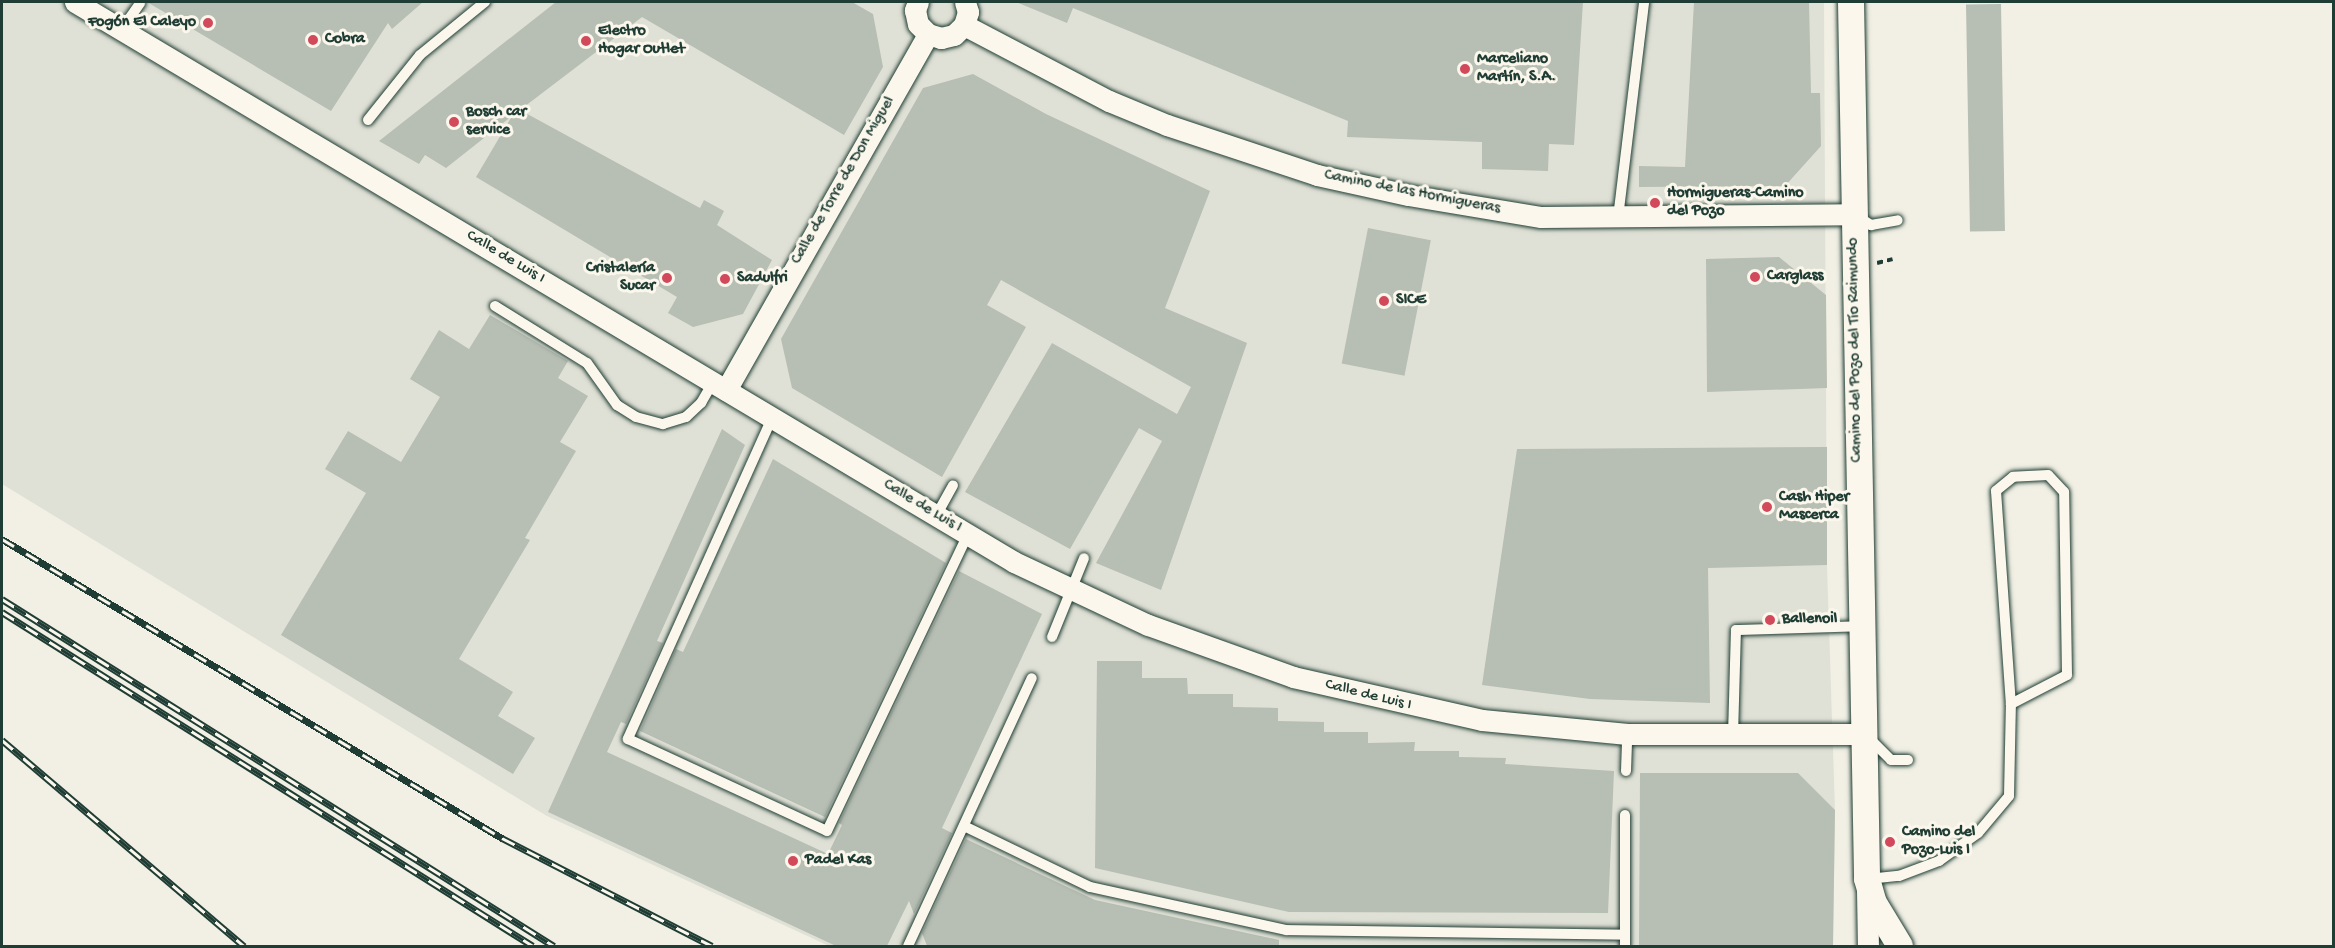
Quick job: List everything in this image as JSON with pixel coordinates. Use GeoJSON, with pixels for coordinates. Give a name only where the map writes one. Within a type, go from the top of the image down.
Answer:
{"type":"FeatureCollection","features":[{"type":"Feature","properties":{"kind":"street","name":"Calle de Luis I"},"geometry":{"type":"LineString","coordinates":[[75,2],[936,516],[1068,589],[1220,652],[1349,692],[1482,720],[1627,735],[1865,734]]}},
{"type":"Feature","properties":{"kind":"street"},"geometry":{"type":"LineString","coordinates":[[918,2],[915,10],[918,24],[928,34],[941,38],[954,35],[964,25],[968,12],[965,2]]}},
{"type":"Feature","properties":{"kind":"street","name":"Camino del Pozo del Tío Raimundo"},"geometry":{"type":"LineString","coordinates":[[1851,2],[1868,946]]}},
{"type":"Feature","properties":{"kind":"street","name":"Camino de las Hormigueras"},"geometry":{"type":"LineString","coordinates":[[964,25],[1109,100],[1225,147],[1317,175],[1408,195],[1541,217],[1618,219],[1854,214]]}},
{"type":"Feature","properties":{"kind":"street","name":"Calle de Torre de Don Miguel"},"geometry":{"type":"LineString","coordinates":[[719,386],[928,34]]}},
{"type":"Feature","properties":{"kind":"street","name":"Camino del Pozo del Tío Raimundo"},"geometry":{"type":"LineString","coordinates":[[1867,879],[1874,903],[1900,946]]}},
{"type":"Feature","properties":{"kind":"lane"},"geometry":{"type":"LineString","coordinates":[[368,120],[420,55],[485,2]]}},
{"type":"Feature","properties":{"kind":"lane"},"geometry":{"type":"LineString","coordinates":[[1618,219],[1644,2]]}},
{"type":"Feature","properties":{"kind":"lane"},"geometry":{"type":"LineString","coordinates":[[122,29],[140,3]]}},
{"type":"Feature","properties":{"kind":"lane"},"geometry":{"type":"LineString","coordinates":[[1854,214],[1871,225],[1898,220]]}},
{"type":"Feature","properties":{"kind":"lane"},"geometry":{"type":"LineString","coordinates":[[495,306],[587,363],[617,405],[636,417],[663,424],[686,417],[719,386]]}},
{"type":"Feature","properties":{"kind":"lane"},"geometry":{"type":"LineString","coordinates":[[772,418],[628,739],[827,831],[968,534]]}},
{"type":"Feature","properties":{"kind":"lane"},"geometry":{"type":"LineString","coordinates":[[1867,879],[1899,876],[1939,861],[1978,833],[2009,796],[2011,704],[1996,491],[2013,477],[2048,475],[2064,492],[2067,675],[2011,704]]}},
{"type":"Feature","properties":{"kind":"lane"},"geometry":{"type":"LineString","coordinates":[[936,516],[953,486]]}},
{"type":"Feature","properties":{"kind":"lane"},"geometry":{"type":"LineString","coordinates":[[1052,637],[1068,589],[1084,558]]}},
{"type":"Feature","properties":{"kind":"lane"},"geometry":{"type":"LineString","coordinates":[[1732,736],[1736,630],[1862,626]]}},
{"type":"Feature","properties":{"kind":"lane"},"geometry":{"type":"LineString","coordinates":[[908,946],[1032,678]]}},
{"type":"Feature","properties":{"kind":"lane"},"geometry":{"type":"LineString","coordinates":[[1865,734],[1891,760],[1908,760]]}},
{"type":"Feature","properties":{"kind":"lane"},"geometry":{"type":"LineString","coordinates":[[1626,771],[1627,735]]}},
{"type":"Feature","properties":{"kind":"lane"},"geometry":{"type":"LineString","coordinates":[[964,826],[1090,886],[1286,930],[1625,941],[1625,815]]}},
{"type":"Feature","properties":{"kind":"path"},"geometry":{"type":"LineString","coordinates":[[1870,265],[1893,259]]}},
{"type":"Feature","properties":{"kind":"shaded area"},"geometry":{"type":"Polygon","coordinates":[[[2,2],[1824,2],[1827,565],[1835,810],[1833,946],[829,946],[547,816],[2,484],[2,2]]]}},
{"type":"Feature","properties":{"kind":"building","name":"Cobra"},"geometry":{"type":"Polygon","coordinates":[[[147,2],[423,2],[392,29],[388,23],[331,111],[147,2]]]}},
{"type":"Feature","properties":{"kind":"building"},"geometry":{"type":"Polygon","coordinates":[[[556,2],[852,2],[873,14],[883,67],[844,135],[642,17],[520,110],[700,208],[704,200],[724,211],[717,225],[772,260],[743,314],[693,327],[668,313],[677,297],[476,177],[512,116],[446,168],[425,155],[419,164],[379,141],[556,2]]]}},
{"type":"Feature","properties":{"kind":"building","name":"Marceliano Martín, S.A."},"geometry":{"type":"Polygon","coordinates":[[[1016,2],[1583,2],[1574,145],[1549,144],[1548,171],[1482,169],[1482,142],[1347,137],[1348,121],[1073,8],[1067,23],[1016,2]]]}},
{"type":"Feature","properties":{"kind":"building"},"geometry":{"type":"Polygon","coordinates":[[[1694,2],[1809,2],[1811,93],[1820,93],[1821,146],[1785,186],[1639,187],[1639,166],[1685,167],[1694,2]]]}},
{"type":"Feature","properties":{"kind":"building"},"geometry":{"type":"Polygon","coordinates":[[[2001,4],[2005,231],[1970,232],[1966,5],[2001,4]]]}},
{"type":"Feature","properties":{"kind":"building"},"geometry":{"type":"Polygon","coordinates":[[[973,74],[1046,114],[1210,191],[1165,308],[1247,343],[1161,590],[1096,563],[1162,441],[1139,428],[1070,549],[965,492],[1052,343],[1177,414],[1191,387],[1001,280],[987,305],[1026,327],[942,477],[792,388],[781,339],[923,88],[973,74]]]}},
{"type":"Feature","properties":{"kind":"building","name":"SICE"},"geometry":{"type":"Polygon","coordinates":[[[1368,228],[1431,240],[1404,376],[1342,363],[1368,228]]]}},
{"type":"Feature","properties":{"kind":"building"},"geometry":{"type":"Polygon","coordinates":[[[1779,257],[1826,295],[1827,388],[1707,392],[1706,259],[1779,257]]]}},
{"type":"Feature","properties":{"kind":"building"},"geometry":{"type":"Polygon","coordinates":[[[490,315],[568,361],[558,378],[588,396],[560,442],[576,451],[525,538],[530,540],[459,659],[513,692],[498,716],[535,738],[513,774],[281,635],[366,493],[325,469],[348,431],[401,462],[440,397],[410,379],[439,330],[469,349],[490,315]]]}},
{"type":"Feature","properties":{"kind":"building"},"geometry":{"type":"Polygon","coordinates":[[[722,429],[745,445],[657,641],[663,643],[626,724],[621,722],[607,752],[828,854],[842,825],[839,823],[959,571],[1042,614],[942,828],[952,833],[914,914],[909,901],[887,946],[836,946],[548,812],[722,429]]]}},
{"type":"Feature","properties":{"kind":"building"},"geometry":{"type":"Polygon","coordinates":[[[1827,447],[1827,565],[1708,568],[1710,703],[1590,699],[1482,685],[1517,449],[1827,447]]]}},
{"type":"Feature","properties":{"kind":"building"},"geometry":{"type":"Polygon","coordinates":[[[773,459],[946,563],[825,817],[640,731],[676,649],[683,652],[773,459]]]}},
{"type":"Feature","properties":{"kind":"building"},"geometry":{"type":"Polygon","coordinates":[[[1097,661],[1142,661],[1142,678],[1187,678],[1188,694],[1233,694],[1233,707],[1278,708],[1278,721],[1324,722],[1324,732],[1368,732],[1368,743],[1415,742],[1414,751],[1459,751],[1459,757],[1506,758],[1505,764],[1614,771],[1608,913],[1289,912],[1095,868],[1097,661]]]}},
{"type":"Feature","properties":{"kind":"building"},"geometry":{"type":"Polygon","coordinates":[[[1640,773],[1798,773],[1835,810],[1833,946],[1639,946],[1640,773]]]}},
{"type":"Feature","properties":{"kind":"building"},"geometry":{"type":"Polygon","coordinates":[[[966,839],[1095,900],[1279,940],[1279,946],[927,946],[922,933],[966,839]]]}},
{"type":"Feature","properties":{"kind":"railway"},"geometry":{"type":"LineString","coordinates":[[2,539],[502,838],[712,946]]}},
{"type":"Feature","properties":{"kind":"railway"},"geometry":{"type":"LineString","coordinates":[[2,599],[554,946]]}},
{"type":"Feature","properties":{"kind":"railway"},"geometry":{"type":"LineString","coordinates":[[2,612],[533,946]]}},
{"type":"Feature","properties":{"kind":"railway"},"geometry":{"type":"LineString","coordinates":[[2,740],[244,946]]}},
{"type":"Feature","properties":{"kind":"place","name":"Fogón El Caleyo"},"geometry":{"type":"Point","coordinates":[208,23]}},
{"type":"Feature","properties":{"kind":"place","name":"Cobra"},"geometry":{"type":"Point","coordinates":[313,40]}},
{"type":"Feature","properties":{"kind":"place","name":"Electro Hogar Outlet"},"geometry":{"type":"Point","coordinates":[586,41]}},
{"type":"Feature","properties":{"kind":"place","name":"Marceliano Martín, S.A."},"geometry":{"type":"Point","coordinates":[1465,69]}},
{"type":"Feature","properties":{"kind":"place","name":"Bosch car service"},"geometry":{"type":"Point","coordinates":[454,122]}},
{"type":"Feature","properties":{"kind":"place","name":"Hormigueras-Camino del Pozo"},"geometry":{"type":"Point","coordinates":[1655,203]}},
{"type":"Feature","properties":{"kind":"place","name":"Carglass"},"geometry":{"type":"Point","coordinates":[1755,277]}},
{"type":"Feature","properties":{"kind":"place","name":"Cristalería Sucar"},"geometry":{"type":"Point","coordinates":[667,278]}},
{"type":"Feature","properties":{"kind":"place","name":"Sadulfri"},"geometry":{"type":"Point","coordinates":[725,279]}},
{"type":"Feature","properties":{"kind":"place","name":"SICE"},"geometry":{"type":"Point","coordinates":[1384,301]}},
{"type":"Feature","properties":{"kind":"place","name":"Cash Hiper Mascerca"},"geometry":{"type":"Point","coordinates":[1767,507]}},
{"type":"Feature","properties":{"kind":"place","name":"Ballenoil"},"geometry":{"type":"Point","coordinates":[1770,620]}},
{"type":"Feature","properties":{"kind":"place","name":"Camino del Pozo-Luis I"},"geometry":{"type":"Point","coordinates":[1890,842]}},
{"type":"Feature","properties":{"kind":"place","name":"Padel Kas"},"geometry":{"type":"Point","coordinates":[793,861]}}]}
